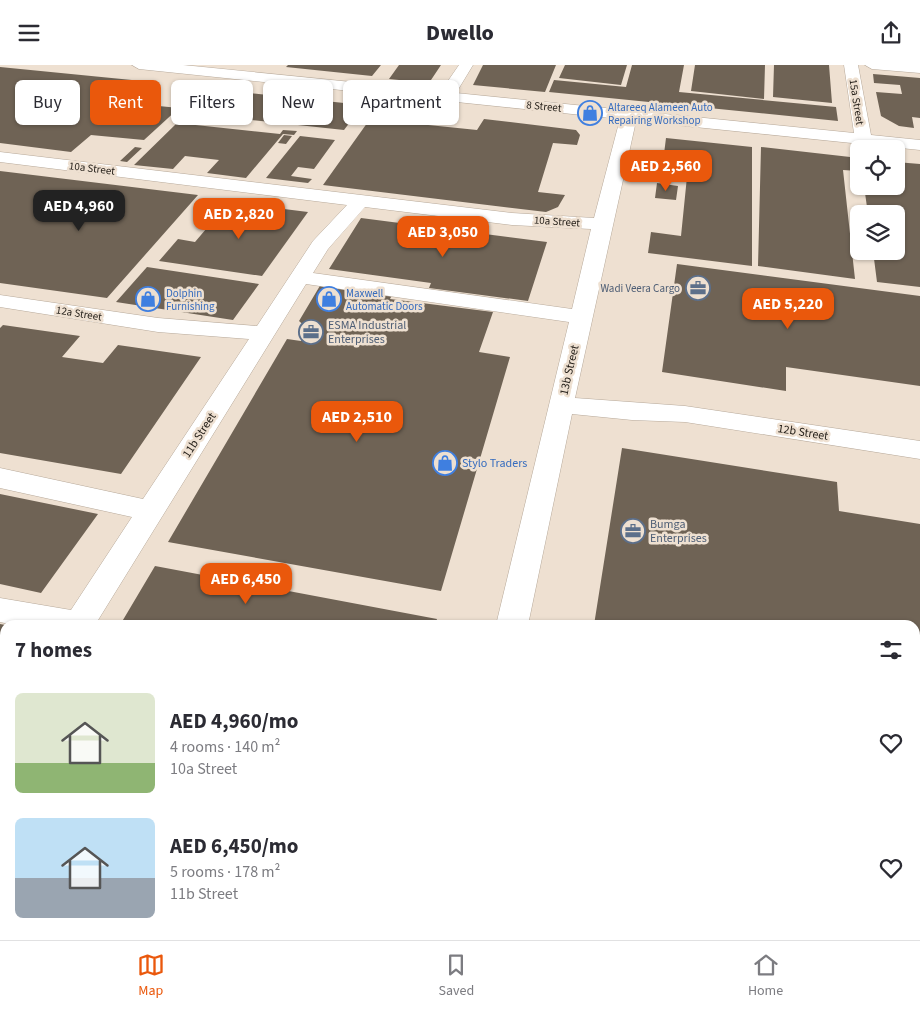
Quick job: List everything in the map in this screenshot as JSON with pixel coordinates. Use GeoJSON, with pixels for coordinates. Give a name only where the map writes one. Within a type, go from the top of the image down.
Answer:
{"type":"FeatureCollection","features":[{"type":"Feature","properties":{"kind":"street","name":"8 Street"},"geometry":{"type":"LineString","coordinates":[[139,65],[343,86]]}},
{"type":"Feature","properties":{"kind":"street"},"geometry":{"type":"LineString","coordinates":[[259,77],[272,65]]}},
{"type":"Feature","properties":{"kind":"street"},"geometry":{"type":"LineString","coordinates":[[456,80],[466,65]]}},
{"type":"Feature","properties":{"kind":"street","name":"15a Street"},"geometry":{"type":"LineString","coordinates":[[852,65],[863,139]]}},
{"type":"Feature","properties":{"kind":"street"},"geometry":{"type":"LineString","coordinates":[[872,65],[920,69]]}},
{"type":"Feature","properties":{"kind":"street","name":"8 Street"},"geometry":{"type":"LineString","coordinates":[[459,97],[920,145]]}},
{"type":"Feature","properties":{"kind":"street","name":"13b Street"},"geometry":{"type":"LineString","coordinates":[[513,620],[601,230],[630,115]]}},
{"type":"Feature","properties":{"kind":"street","name":"10a Street"},"geometry":{"type":"LineString","coordinates":[[0,157],[601,230]]}},
{"type":"Feature","properties":{"kind":"street","name":"11b Street"},"geometry":{"type":"LineString","coordinates":[[81,620],[320,245],[339,198]]}},
{"type":"Feature","properties":{"kind":"street","name":"11b Street"},"geometry":{"type":"LineString","coordinates":[[320,245],[337,229],[360,201]]}},
{"type":"Feature","properties":{"kind":"street"},"geometry":{"type":"LineString","coordinates":[[299,277],[581,317]]}},
{"type":"Feature","properties":{"kind":"street","name":"12a Street"},"geometry":{"type":"LineString","coordinates":[[4,306],[158,325],[190,335],[259,341]]}},
{"type":"Feature","properties":{"kind":"street","name":"12b Street"},"geometry":{"type":"LineString","coordinates":[[564,396],[640,413],[685,414],[920,450]]}},
{"type":"Feature","properties":{"kind":"street"},"geometry":{"type":"LineString","coordinates":[[0,478],[150,511]]}},
{"type":"Feature","properties":{"kind":"street"},"geometry":{"type":"LineString","coordinates":[[0,610],[52,620]]}},
{"type":"Feature","properties":{"kind":"building"},"geometry":{"type":"Polygon","coordinates":[[[288,65],[381,65],[372,76],[286,67],[288,65]]]}},
{"type":"Feature","properties":{"kind":"building"},"geometry":{"type":"Polygon","coordinates":[[[399,65],[441,65],[431,80],[389,79],[399,65]]]}},
{"type":"Feature","properties":{"kind":"building"},"geometry":{"type":"Polygon","coordinates":[[[483,65],[556,65],[545,92],[473,85],[483,65]]]}},
{"type":"Feature","properties":{"kind":"building"},"geometry":{"type":"Polygon","coordinates":[[[565,65],[627,65],[621,85],[559,78],[565,65]]]}},
{"type":"Feature","properties":{"kind":"building"},"geometry":{"type":"Polygon","coordinates":[[[632,65],[684,65],[679,92],[836,107],[838,121],[549,92],[554,80],[626,87],[632,65]]]}},
{"type":"Feature","properties":{"kind":"building"},"geometry":{"type":"Polygon","coordinates":[[[695,65],[765,65],[764,99],[691,91],[695,65]]]}},
{"type":"Feature","properties":{"kind":"building"},"geometry":{"type":"Polygon","coordinates":[[[774,65],[829,65],[832,103],[773,97],[774,65]]]}},
{"type":"Feature","properties":{"kind":"building"},"geometry":{"type":"Polygon","coordinates":[[[0,67],[132,80],[90,80],[90,125],[160,125],[144,140],[91,135],[71,152],[0,143],[0,67]]]}},
{"type":"Feature","properties":{"kind":"building"},"geometry":{"type":"Polygon","coordinates":[[[873,74],[920,78],[920,118],[912,117],[914,128],[899,126],[881,116],[876,92],[902,94],[900,85],[874,83],[873,74]]]}},
{"type":"Feature","properties":{"kind":"building"},"geometry":{"type":"Polygon","coordinates":[[[253,93],[263,94],[263,121],[253,120],[253,93]]]}},
{"type":"Feature","properties":{"kind":"building"},"geometry":{"type":"Polygon","coordinates":[[[333,102],[343,103],[343,125],[348,125],[344,130],[298,125],[333,125],[333,102]]]}},
{"type":"Feature","properties":{"kind":"building"},"geometry":{"type":"Polygon","coordinates":[[[161,106],[171,107],[171,115],[161,124],[161,106]]]}},
{"type":"Feature","properties":{"kind":"building"},"geometry":{"type":"Polygon","coordinates":[[[484,119],[576,130],[580,135],[577,145],[553,143],[538,192],[565,195],[558,207],[546,212],[323,185],[366,125],[428,125],[477,130],[484,119]]]}},
{"type":"Feature","properties":{"kind":"building"},"geometry":{"type":"Polygon","coordinates":[[[175,125],[196,125],[280,134],[283,130],[297,131],[294,135],[283,134],[246,178],[207,173],[219,160],[185,156],[173,169],[134,165],[175,125]]]}},
{"type":"Feature","properties":{"kind":"building"},"geometry":{"type":"Polygon","coordinates":[[[284,135],[292,136],[286,144],[278,143],[284,135]]]}},
{"type":"Feature","properties":{"kind":"building"},"geometry":{"type":"Polygon","coordinates":[[[300,136],[335,140],[314,169],[298,167],[291,176],[312,179],[308,183],[266,178],[300,136]]]}},
{"type":"Feature","properties":{"kind":"building"},"geometry":{"type":"Polygon","coordinates":[[[666,138],[752,147],[752,266],[648,253],[651,232],[681,236],[689,157],[664,154],[666,138]]]}},
{"type":"Feature","properties":{"kind":"building"},"geometry":{"type":"Polygon","coordinates":[[[135,147],[142,148],[127,162],[120,161],[135,147]]]}},
{"type":"Feature","properties":{"kind":"building"},"geometry":{"type":"Polygon","coordinates":[[[761,147],[850,157],[850,170],[843,170],[850,234],[850,260],[853,260],[855,279],[758,266],[761,147]]]}},
{"type":"Feature","properties":{"kind":"building"},"geometry":{"type":"Polygon","coordinates":[[[905,163],[920,164],[920,287],[877,282],[874,260],[905,260],[905,205],[867,205],[865,195],[905,195],[905,163]]]}},
{"type":"Feature","properties":{"kind":"building"},"geometry":{"type":"Polygon","coordinates":[[[0,171],[198,195],[107,298],[0,283],[0,171]]]}},
{"type":"Feature","properties":{"kind":"building"},"geometry":{"type":"Polygon","coordinates":[[[657,183],[678,186],[676,200],[655,198],[657,183]]]}},
{"type":"Feature","properties":{"kind":"building"},"geometry":{"type":"Polygon","coordinates":[[[229,202],[308,212],[262,276],[159,261],[178,239],[195,242],[229,202]]]}},
{"type":"Feature","properties":{"kind":"building"},"geometry":{"type":"Polygon","coordinates":[[[361,218],[547,242],[528,301],[429,288],[431,283],[329,269],[361,218]]]}},
{"type":"Feature","properties":{"kind":"building"},"geometry":{"type":"Polygon","coordinates":[[[677,264],[920,296],[920,386],[786,367],[786,391],[662,372],[677,264]]]}},
{"type":"Feature","properties":{"kind":"building"},"geometry":{"type":"Polygon","coordinates":[[[147,267],[259,284],[233,320],[116,302],[147,267]]]}},
{"type":"Feature","properties":{"kind":"building"},"geometry":{"type":"Polygon","coordinates":[[[321,284],[393,293],[390,299],[493,312],[479,352],[510,357],[441,591],[168,542],[287,339],[301,341],[308,329],[299,321],[321,284]]]}},
{"type":"Feature","properties":{"kind":"building"},"geometry":{"type":"Polygon","coordinates":[[[3,325],[80,336],[62,357],[103,363],[118,345],[201,357],[121,474],[0,453],[0,328],[3,325]]]}},
{"type":"Feature","properties":{"kind":"building"},"geometry":{"type":"Polygon","coordinates":[[[622,448],[837,482],[839,511],[920,524],[920,620],[595,620],[622,448]]]}},
{"type":"Feature","properties":{"kind":"building"},"geometry":{"type":"Polygon","coordinates":[[[0,494],[98,514],[41,593],[0,584],[0,494]]]}},
{"type":"Feature","properties":{"kind":"building"},"geometry":{"type":"Polygon","coordinates":[[[155,566],[437,619],[437,620],[123,620],[155,566]]]}},
{"type":"Feature","properties":{"kind":"place","name":"Altareeq Alameen Auto Repairing Workshop"},"geometry":{"type":"Point","coordinates":[590,113]}},
{"type":"Feature","properties":{"kind":"place","name":"Wadi Veera Cargo"},"geometry":{"type":"Point","coordinates":[698,288]}},
{"type":"Feature","properties":{"kind":"place","name":"Dolphin Furnishing"},"geometry":{"type":"Point","coordinates":[148,299]}},
{"type":"Feature","properties":{"kind":"place","name":"Maxwell Automatic Doors"},"geometry":{"type":"Point","coordinates":[329,299]}},
{"type":"Feature","properties":{"kind":"place","name":"ESMA Industrial Enterprises"},"geometry":{"type":"Point","coordinates":[311,332]}},
{"type":"Feature","properties":{"kind":"place","name":"Stylo Traders"},"geometry":{"type":"Point","coordinates":[445,463]}},
{"type":"Feature","properties":{"kind":"place","name":"Bumga Enterprises"},"geometry":{"type":"Point","coordinates":[633,531]}}]}
